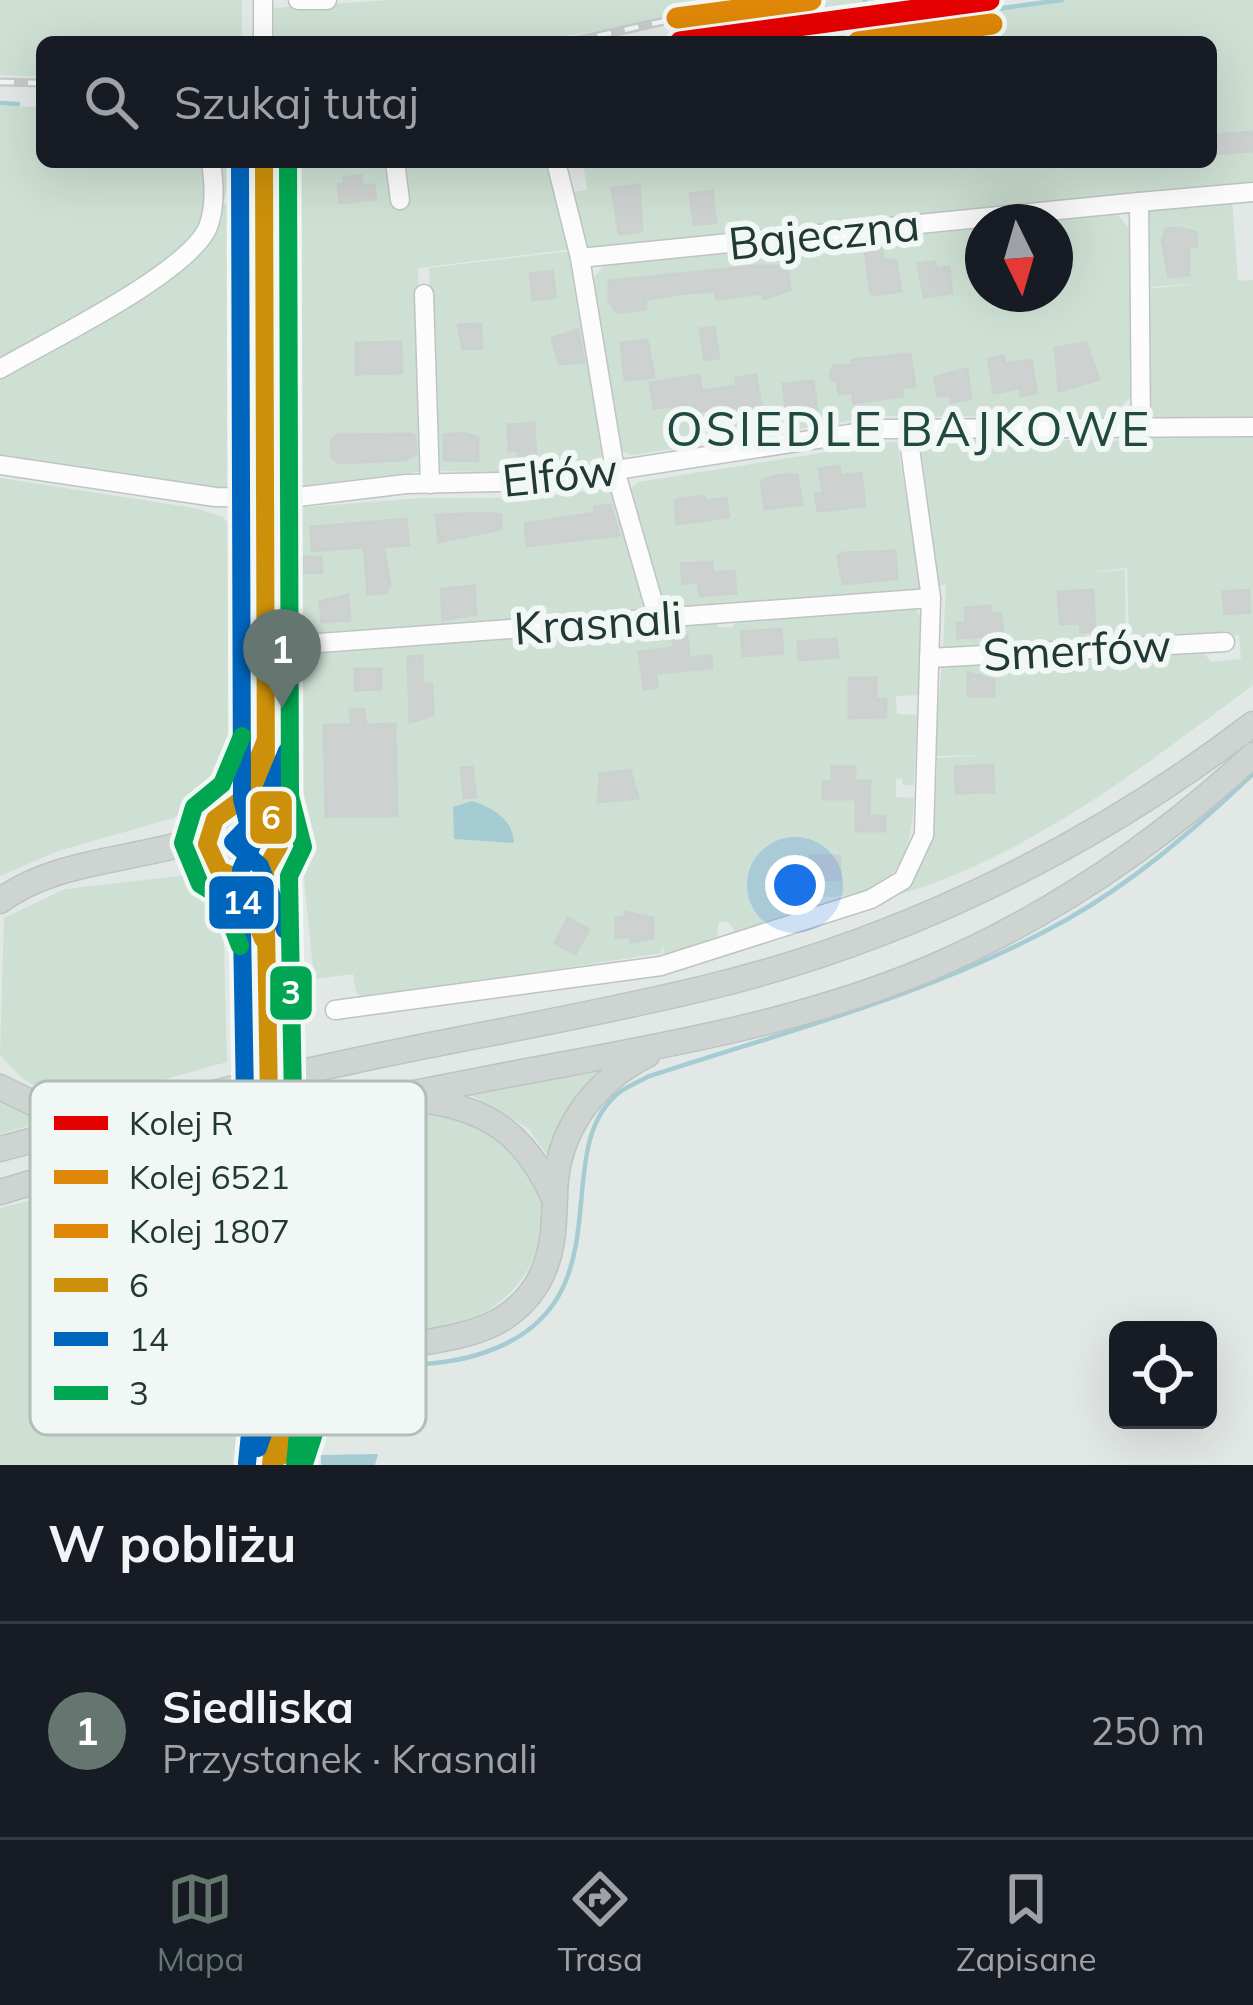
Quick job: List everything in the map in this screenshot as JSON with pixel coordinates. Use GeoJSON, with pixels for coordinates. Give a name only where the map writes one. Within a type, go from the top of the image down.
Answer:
{"type":"FeatureCollection","features":[{"type":"Feature","properties":{"kind":"main road"},"geometry":{"type":"LineString","coordinates":[[269,1081],[718,985],[823,954],[1009,876],[1168,783],[1253,724]]}},
{"type":"Feature","properties":{"kind":"main road"},"geometry":{"type":"LineString","coordinates":[[426,1092],[683,1042],[820,1007],[927,969],[1011,929],[1127,860],[1253,755]]}},
{"type":"Feature","properties":{"kind":"main road"},"geometry":{"type":"LineString","coordinates":[[209,849],[215,819],[235,808],[266,815],[279,846],[266,870],[270,1081]]}},
{"type":"Feature","properties":{"kind":"main road"},"geometry":{"type":"LineString","coordinates":[[0,901],[20,886],[60,872],[209,849]]}},
{"type":"Feature","properties":{"kind":"main road"},"geometry":{"type":"LineString","coordinates":[[209,849],[240,879],[268,953]]}},
{"type":"Feature","properties":{"kind":"main road"},"geometry":{"type":"LineString","coordinates":[[240,879],[266,870]]}},
{"type":"Feature","properties":{"kind":"main road"},"geometry":{"type":"LineString","coordinates":[[427,1344],[485,1329],[530,1294],[551,1251],[554,1199],[568,1133],[589,1097],[624,1066],[683,1042]]}},
{"type":"Feature","properties":{"kind":"main road"},"geometry":{"type":"LineString","coordinates":[[0,1088],[30,1102]]}},
{"type":"Feature","properties":{"kind":"main road"},"geometry":{"type":"LineString","coordinates":[[426,1101],[469,1108],[493,1119],[529,1150],[554,1199]]}},
{"type":"Feature","properties":{"kind":"main road"},"geometry":{"type":"LineString","coordinates":[[0,1149],[30,1141]]}},
{"type":"Feature","properties":{"kind":"main road"},"geometry":{"type":"LineString","coordinates":[[0,1192],[30,1184]]}},
{"type":"Feature","properties":{"kind":"main road"},"geometry":{"type":"LineString","coordinates":[[275,1465],[285,1435]]}},
{"type":"Feature","properties":{"kind":"street"},"geometry":{"type":"LineString","coordinates":[[263,0],[263,36]]}},
{"type":"Feature","properties":{"kind":"street"},"geometry":{"type":"LineString","coordinates":[[298,0],[327,0]]}},
{"type":"Feature","properties":{"kind":"street"},"geometry":{"type":"LineString","coordinates":[[0,369],[168,270],[195,248],[212,210],[211,168]]}},
{"type":"Feature","properties":{"kind":"street"},"geometry":{"type":"LineString","coordinates":[[396,168],[400,200]]}},
{"type":"Feature","properties":{"kind":"street"},"geometry":{"type":"LineString","coordinates":[[558,168],[580,258],[615,470],[658,619]]}},
{"type":"Feature","properties":{"kind":"street"},"geometry":{"type":"LineString","coordinates":[[264,171],[266,815]]}},
{"type":"Feature","properties":{"kind":"street","name":"Bajeczna"},"geometry":{"type":"LineString","coordinates":[[580,258],[1253,192]]}},
{"type":"Feature","properties":{"kind":"street"},"geometry":{"type":"LineString","coordinates":[[1139,202],[1141,429]]}},
{"type":"Feature","properties":{"kind":"street"},"geometry":{"type":"LineString","coordinates":[[424,294],[430,484]]}},
{"type":"Feature","properties":{"kind":"street","name":"Elfów"},"geometry":{"type":"LineString","coordinates":[[0,465],[214,497],[265,498],[430,484],[544,481],[907,427],[1253,427]]}},
{"type":"Feature","properties":{"kind":"street","name":"Smerfów"},"geometry":{"type":"LineString","coordinates":[[335,1010],[661,966],[871,899],[903,880],[924,835],[931,598],[907,427]]}},
{"type":"Feature","properties":{"kind":"street","name":"Krasnali"},"geometry":{"type":"LineString","coordinates":[[265,647],[931,598]]}},
{"type":"Feature","properties":{"kind":"street","name":"Smerfów"},"geometry":{"type":"LineString","coordinates":[[929,658],[1225,642]]}},
{"type":"Feature","properties":{"kind":"street"},"geometry":{"type":"LineString","coordinates":[[235,808],[254,775],[266,736]]}},
{"type":"Feature","properties":{"kind":"green space"},"geometry":{"type":"Polygon","coordinates":[[[0,0],[242,0],[242,36],[36,36],[36,77],[0,75],[0,0]]]}},
{"type":"Feature","properties":{"kind":"green space"},"geometry":{"type":"Polygon","coordinates":[[[388,0],[740,0],[644,24],[567,36],[274,36],[274,8],[388,0]]]}},
{"type":"Feature","properties":{"kind":"green space"},"geometry":{"type":"Polygon","coordinates":[[[781,0],[938,0],[671,36],[667,36],[781,0]]]}},
{"type":"Feature","properties":{"kind":"green space"},"geometry":{"type":"Polygon","coordinates":[[[1044,0],[1253,0],[1253,185],[1049,204],[965,204],[965,212],[587,247],[573,192],[587,190],[584,168],[1217,168],[1217,36],[779,36],[1044,0]]]}},
{"type":"Feature","properties":{"kind":"green space"},"geometry":{"type":"Polygon","coordinates":[[[0,106],[36,107],[36,168],[242,168],[242,181],[227,189],[223,203],[243,205],[244,220],[246,465],[233,489],[0,458],[0,106]]]}},
{"type":"Feature","properties":{"kind":"green space"},"geometry":{"type":"Polygon","coordinates":[[[274,168],[552,168],[572,249],[418,268],[424,471],[284,488],[276,481],[274,206],[300,207],[293,187],[274,182],[274,168]]]}},
{"type":"Feature","properties":{"kind":"green space"},"geometry":{"type":"Polygon","coordinates":[[[1232,200],[1238,281],[1253,280],[1253,422],[1152,422],[1146,409],[1147,289],[1206,283],[1149,287],[1147,212],[1153,207],[1232,200]]]}},
{"type":"Feature","properties":{"kind":"green space"},"geometry":{"type":"Polygon","coordinates":[[[1116,213],[1131,230],[1131,397],[1110,417],[881,416],[632,455],[621,451],[594,278],[605,263],[965,229],[965,312],[1073,312],[1073,218],[1116,213]]]}},
{"type":"Feature","properties":{"kind":"green space"},"geometry":{"type":"Polygon","coordinates":[[[570,251],[604,454],[592,462],[550,470],[437,471],[429,268],[570,251]]]}},
{"type":"Feature","properties":{"kind":"green space"},"geometry":{"type":"Polygon","coordinates":[[[1253,431],[1253,685],[1084,806],[995,857],[898,895],[927,849],[935,813],[937,758],[989,755],[934,756],[942,664],[1202,652],[1212,662],[1241,659],[1239,635],[1129,640],[1127,568],[1084,573],[1125,570],[1126,641],[943,651],[946,585],[939,585],[921,451],[933,438],[1136,441],[1138,436],[1253,431]]]}},
{"type":"Feature","properties":{"kind":"green space"},"geometry":{"type":"Polygon","coordinates":[[[897,441],[921,589],[662,610],[628,491],[638,482],[897,441]]]}},
{"type":"Feature","properties":{"kind":"green space"},"geometry":{"type":"Polygon","coordinates":[[[0,478],[195,508],[222,517],[237,532],[241,723],[235,758],[211,793],[177,817],[58,851],[0,876],[0,478]]]}},
{"type":"Feature","properties":{"kind":"green space"},"geometry":{"type":"Polygon","coordinates":[[[599,489],[615,493],[648,611],[289,641],[289,513],[294,508],[422,498],[532,498],[599,489]]]}},
{"type":"Feature","properties":{"kind":"green space"},"geometry":{"type":"Polygon","coordinates":[[[913,605],[921,617],[918,695],[896,696],[897,714],[917,715],[914,785],[902,785],[902,778],[896,779],[896,797],[914,798],[911,830],[904,855],[879,885],[840,896],[786,897],[785,915],[736,932],[728,922],[719,922],[716,940],[664,954],[663,943],[662,953],[364,999],[356,992],[353,974],[314,979],[291,746],[290,650],[297,649],[298,656],[711,620],[719,627],[732,627],[741,616],[913,605]]]}},
{"type":"Feature","properties":{"kind":"green space"},"geometry":{"type":"Polygon","coordinates":[[[243,819],[261,826],[268,844],[261,862],[243,869],[225,862],[218,844],[225,826],[243,819]]]}},
{"type":"Feature","properties":{"kind":"green space"},"geometry":{"type":"Polygon","coordinates":[[[189,875],[223,910],[227,1062],[158,1081],[30,1082],[0,1055],[4,918],[65,889],[189,875]]]}},
{"type":"Feature","properties":{"kind":"green space"},"geometry":{"type":"Polygon","coordinates":[[[603,1070],[578,1098],[550,1159],[528,1128],[469,1094],[603,1070]]]}},
{"type":"Feature","properties":{"kind":"green space"},"geometry":{"type":"Polygon","coordinates":[[[0,1097],[30,1111],[30,1126],[0,1134],[0,1097]]]}},
{"type":"Feature","properties":{"kind":"green space"},"geometry":{"type":"Polygon","coordinates":[[[426,1114],[473,1121],[513,1148],[534,1176],[542,1207],[541,1238],[529,1268],[507,1295],[478,1316],[426,1333],[426,1114]]]}},
{"type":"Feature","properties":{"kind":"green space"},"geometry":{"type":"Polygon","coordinates":[[[30,1201],[30,1435],[236,1435],[235,1465],[0,1465],[0,1208],[30,1201]]]}},
{"type":"Feature","properties":{"kind":"water"},"geometry":{"type":"Polygon","coordinates":[[[472,801],[500,816],[510,827],[514,843],[454,839],[453,807],[472,801]]]}},
{"type":"Feature","properties":{"kind":"water"},"geometry":{"type":"Polygon","coordinates":[[[378,1454],[375,1465],[321,1465],[321,1455],[378,1454]]]}},
{"type":"Feature","properties":{"kind":"building"},"geometry":{"type":"Polygon","coordinates":[[[1253,132],[1253,151],[1217,154],[1217,135],[1253,132]]]}},
{"type":"Feature","properties":{"kind":"building"},"geometry":{"type":"Polygon","coordinates":[[[361,176],[362,186],[374,185],[376,199],[340,203],[338,185],[345,184],[344,178],[361,176]]]}},
{"type":"Feature","properties":{"kind":"building"},"geometry":{"type":"Polygon","coordinates":[[[639,185],[642,231],[619,234],[612,188],[639,185]]]}},
{"type":"Feature","properties":{"kind":"building"},"geometry":{"type":"Polygon","coordinates":[[[712,191],[716,223],[694,225],[690,194],[712,191]]]}},
{"type":"Feature","properties":{"kind":"building"},"geometry":{"type":"Polygon","coordinates":[[[1166,229],[1196,232],[1197,246],[1189,246],[1189,275],[1169,277],[1162,240],[1166,229]]]}},
{"type":"Feature","properties":{"kind":"building"},"geometry":{"type":"Polygon","coordinates":[[[882,249],[883,259],[896,261],[901,291],[876,295],[871,293],[865,252],[882,249]]]}},
{"type":"Feature","properties":{"kind":"building"},"geometry":{"type":"Polygon","coordinates":[[[935,262],[936,269],[949,267],[952,293],[924,297],[918,264],[935,262]]]}},
{"type":"Feature","properties":{"kind":"building"},"geometry":{"type":"Polygon","coordinates":[[[787,266],[790,290],[763,299],[763,293],[716,299],[715,291],[677,294],[645,300],[646,309],[617,313],[609,301],[609,281],[787,266]]]}},
{"type":"Feature","properties":{"kind":"building"},"geometry":{"type":"Polygon","coordinates":[[[552,271],[556,297],[533,300],[530,274],[552,271]]]}},
{"type":"Feature","properties":{"kind":"building"},"geometry":{"type":"Polygon","coordinates":[[[481,324],[482,348],[463,349],[458,325],[481,324]]]}},
{"type":"Feature","properties":{"kind":"building"},"geometry":{"type":"Polygon","coordinates":[[[714,327],[719,358],[705,360],[700,329],[714,327]]]}},
{"type":"Feature","properties":{"kind":"building"},"geometry":{"type":"Polygon","coordinates":[[[578,330],[584,362],[559,364],[552,338],[578,330]]]}},
{"type":"Feature","properties":{"kind":"building"},"geometry":{"type":"Polygon","coordinates":[[[647,340],[654,377],[625,380],[621,343],[647,340]]]}},
{"type":"Feature","properties":{"kind":"building"},"geometry":{"type":"Polygon","coordinates":[[[401,342],[402,373],[356,374],[356,343],[401,342]]]}},
{"type":"Feature","properties":{"kind":"building"},"geometry":{"type":"Polygon","coordinates":[[[1086,343],[1099,379],[1059,391],[1055,348],[1086,343]]]}},
{"type":"Feature","properties":{"kind":"building"},"geometry":{"type":"Polygon","coordinates":[[[910,354],[915,386],[902,388],[903,396],[854,403],[852,392],[839,394],[837,382],[830,378],[833,366],[853,365],[852,360],[910,354]]]}},
{"type":"Feature","properties":{"kind":"building"},"geometry":{"type":"Polygon","coordinates":[[[1004,356],[1005,364],[1031,360],[1037,393],[1021,396],[1020,388],[994,393],[988,359],[1004,356]]]}},
{"type":"Feature","properties":{"kind":"building"},"geometry":{"type":"Polygon","coordinates":[[[967,369],[971,399],[951,402],[950,395],[938,396],[935,377],[967,369]]]}},
{"type":"Feature","properties":{"kind":"building"},"geometry":{"type":"Polygon","coordinates":[[[699,375],[702,391],[737,386],[736,378],[756,375],[762,415],[741,418],[740,410],[726,412],[725,407],[695,412],[694,404],[654,408],[650,383],[699,375]]]}},
{"type":"Feature","properties":{"kind":"building"},"geometry":{"type":"Polygon","coordinates":[[[813,381],[817,410],[795,412],[794,406],[786,407],[783,384],[813,381]]]}},
{"type":"Feature","properties":{"kind":"building"},"geometry":{"type":"Polygon","coordinates":[[[534,423],[536,461],[518,462],[518,450],[509,451],[508,425],[534,423]]]}},
{"type":"Feature","properties":{"kind":"building"},"geometry":{"type":"Polygon","coordinates":[[[410,434],[415,436],[416,454],[405,460],[339,463],[332,458],[331,441],[337,435],[410,434]]]}},
{"type":"Feature","properties":{"kind":"building"},"geometry":{"type":"Polygon","coordinates":[[[444,435],[478,437],[478,461],[444,460],[444,435]]]}},
{"type":"Feature","properties":{"kind":"building"},"geometry":{"type":"Polygon","coordinates":[[[839,466],[841,476],[861,473],[865,506],[818,511],[815,494],[823,493],[819,469],[839,466]]]}},
{"type":"Feature","properties":{"kind":"building"},"geometry":{"type":"Polygon","coordinates":[[[797,475],[802,504],[765,509],[761,481],[797,475]]]}},
{"type":"Feature","properties":{"kind":"building"},"geometry":{"type":"Polygon","coordinates":[[[704,496],[705,501],[726,498],[729,517],[677,524],[675,500],[704,496]]]}},
{"type":"Feature","properties":{"kind":"building"},"geometry":{"type":"Polygon","coordinates":[[[610,505],[619,535],[527,546],[525,524],[595,513],[594,507],[610,505]]]}},
{"type":"Feature","properties":{"kind":"building"},"geometry":{"type":"Polygon","coordinates":[[[436,515],[501,515],[501,529],[439,542],[436,515]]]}},
{"type":"Feature","properties":{"kind":"building"},"geometry":{"type":"Polygon","coordinates":[[[406,519],[409,545],[383,547],[390,584],[386,592],[368,594],[364,547],[312,551],[311,527],[406,519]]]}},
{"type":"Feature","properties":{"kind":"building"},"geometry":{"type":"Polygon","coordinates":[[[895,551],[897,579],[843,584],[838,556],[895,551]]]}},
{"type":"Feature","properties":{"kind":"building"},"geometry":{"type":"Polygon","coordinates":[[[301,557],[321,557],[322,572],[302,573],[301,557]]]}},
{"type":"Feature","properties":{"kind":"building"},"geometry":{"type":"Polygon","coordinates":[[[712,562],[713,573],[734,571],[736,593],[700,596],[698,582],[683,584],[681,564],[712,562]]]}},
{"type":"Feature","properties":{"kind":"building"},"geometry":{"type":"Polygon","coordinates":[[[474,586],[476,614],[443,620],[441,589],[474,586]]]}},
{"type":"Feature","properties":{"kind":"building"},"geometry":{"type":"Polygon","coordinates":[[[1093,590],[1095,631],[1081,632],[1080,623],[1060,624],[1058,592],[1093,590]]]}},
{"type":"Feature","properties":{"kind":"building"},"geometry":{"type":"Polygon","coordinates":[[[1249,590],[1250,612],[1225,614],[1223,592],[1249,590]]]}},
{"type":"Feature","properties":{"kind":"building"},"geometry":{"type":"Polygon","coordinates":[[[348,595],[350,620],[322,622],[320,602],[348,595]]]}},
{"type":"Feature","properties":{"kind":"building"},"geometry":{"type":"Polygon","coordinates":[[[990,606],[991,614],[1001,614],[1003,635],[958,638],[957,623],[966,623],[965,608],[990,606]]]}},
{"type":"Feature","properties":{"kind":"building"},"geometry":{"type":"Polygon","coordinates":[[[781,629],[783,653],[743,656],[741,632],[781,629]]]}},
{"type":"Feature","properties":{"kind":"building"},"geometry":{"type":"Polygon","coordinates":[[[687,636],[689,658],[711,656],[712,668],[656,673],[657,687],[644,689],[639,652],[674,648],[673,637],[687,636]]]}},
{"type":"Feature","properties":{"kind":"building"},"geometry":{"type":"Polygon","coordinates":[[[836,639],[838,657],[799,660],[798,642],[836,639]]]}},
{"type":"Feature","properties":{"kind":"building"},"geometry":{"type":"Polygon","coordinates":[[[422,656],[423,684],[432,684],[433,715],[410,722],[408,657],[422,656]]]}},
{"type":"Feature","properties":{"kind":"building"},"geometry":{"type":"Polygon","coordinates":[[[355,669],[381,669],[381,689],[355,690],[355,669]]]}},
{"type":"Feature","properties":{"kind":"building"},"geometry":{"type":"Polygon","coordinates":[[[968,673],[994,680],[994,696],[968,696],[968,673]]]}},
{"type":"Feature","properties":{"kind":"building"},"geometry":{"type":"Polygon","coordinates":[[[849,678],[876,678],[876,699],[886,699],[886,717],[849,718],[849,678]]]}},
{"type":"Feature","properties":{"kind":"building"},"geometry":{"type":"Polygon","coordinates":[[[364,709],[366,725],[395,724],[397,816],[326,816],[324,725],[351,725],[350,710],[364,709]]]}},
{"type":"Feature","properties":{"kind":"building"},"geometry":{"type":"Polygon","coordinates":[[[993,765],[994,792],[956,793],[955,767],[993,765]]]}},
{"type":"Feature","properties":{"kind":"building"},"geometry":{"type":"Polygon","coordinates":[[[472,767],[476,797],[464,798],[461,768],[472,767]]]}},
{"type":"Feature","properties":{"kind":"building"},"geometry":{"type":"Polygon","coordinates":[[[832,767],[855,767],[855,781],[870,781],[869,816],[885,816],[885,831],[856,831],[856,799],[823,799],[823,782],[832,782],[832,767]]]}},
{"type":"Feature","properties":{"kind":"building"},"geometry":{"type":"Polygon","coordinates":[[[630,770],[638,798],[598,802],[600,774],[630,770]]]}},
{"type":"Feature","properties":{"kind":"building"},"geometry":{"type":"Polygon","coordinates":[[[810,856],[840,856],[840,880],[809,879],[810,856]]]}},
{"type":"Feature","properties":{"kind":"building"},"geometry":{"type":"Polygon","coordinates":[[[625,912],[653,918],[653,938],[631,942],[631,937],[616,937],[616,918],[625,917],[625,912]]]}},
{"type":"Feature","properties":{"kind":"building"},"geometry":{"type":"Polygon","coordinates":[[[568,918],[589,930],[575,954],[555,943],[568,918]]]}},
{"type":"Feature","properties":{"kind":"waterway"},"geometry":{"type":"LineString","coordinates":[[798,36],[1062,0]]}},
{"type":"Feature","properties":{"kind":"waterway"},"geometry":{"type":"LineString","coordinates":[[703,29],[862,7],[865,1]]}},
{"type":"Feature","properties":{"kind":"waterway"},"geometry":{"type":"LineString","coordinates":[[0,103],[18,104]]}},
{"type":"Feature","properties":{"kind":"waterway"},"geometry":{"type":"LineString","coordinates":[[426,1364],[483,1353],[528,1331],[555,1301],[571,1267],[586,1155],[596,1123],[622,1090],[647,1077],[913,990],[1016,946],[1092,905],[1140,871],[1253,774]]}},
{"type":"Feature","properties":{"kind":"railway"},"geometry":{"type":"LineString","coordinates":[[597,36],[760,0]]}},
{"type":"Feature","properties":{"kind":"railway"},"geometry":{"type":"LineString","coordinates":[[0,82],[36,83]]}},
{"type":"Feature","properties":{"kind":"rail line","name":"1807"},"geometry":{"type":"LineString","coordinates":[[677,18],[811,0]]}},
{"type":"Feature","properties":{"kind":"rail line","name":"R"},"geometry":{"type":"LineString","coordinates":[[724,36],[989,0]]}},
{"type":"Feature","properties":{"kind":"rail line","name":"6521"},"geometry":{"type":"LineString","coordinates":[[903,36],[992,24]]}},
{"type":"Feature","properties":{"kind":"transit line","name":"14"},"geometry":{"type":"LineString","coordinates":[[240,168],[242,799],[253,843],[241,870],[245,1081]]}},
{"type":"Feature","properties":{"kind":"transit line","name":"6"},"geometry":{"type":"LineString","coordinates":[[264,168],[266,799],[279,846],[265,870],[269,1081]]}},
{"type":"Feature","properties":{"kind":"transit line","name":"3"},"geometry":{"type":"LineString","coordinates":[[288,168],[290,796],[303,847],[289,876],[293,1081]]}},
{"type":"Feature","properties":{"kind":"transit line","name":"3"},"geometry":{"type":"LineString","coordinates":[[240,946],[221,897],[200,884],[183,843],[194,807],[222,784],[242,736]]}},
{"type":"Feature","properties":{"kind":"transit line","name":"6"},"geometry":{"type":"LineString","coordinates":[[263,939],[240,879],[219,870],[207,844],[215,819],[242,799],[265,742]]}},
{"type":"Feature","properties":{"kind":"transit line","name":"14"},"geometry":{"type":"LineString","coordinates":[[285,930],[260,866],[233,842],[262,812],[287,751]]}},
{"type":"Feature","properties":{"kind":"transit line","name":"14"},"geometry":{"type":"LineString","coordinates":[[247,1463],[250,1435]]}},
{"type":"Feature","properties":{"kind":"transit line","name":"14"},"geometry":{"type":"LineString","coordinates":[[258,1448],[262,1435]]}},
{"type":"Feature","properties":{"kind":"transit line","name":"6"},"geometry":{"type":"LineString","coordinates":[[271,1465],[274,1435]]}},
{"type":"Feature","properties":{"kind":"transit line","name":"6"},"geometry":{"type":"LineString","coordinates":[[281,1456],[288,1435]]}},
{"type":"Feature","properties":{"kind":"transit line","name":"3"},"geometry":{"type":"LineString","coordinates":[[295,1465],[298,1435]]}},
{"type":"Feature","properties":{"kind":"transit line","name":"3"},"geometry":{"type":"LineString","coordinates":[[304,1464],[313,1435]]}},
{"type":"Feature","properties":{"kind":"place","name":"Siedliska"},"geometry":{"type":"Point","coordinates":[282,708]}},
{"type":"Feature","properties":{"kind":"district","name":"OSIEDLE BAJKOWE"},"geometry":{"type":"Point","coordinates":[909,429]}}]}
